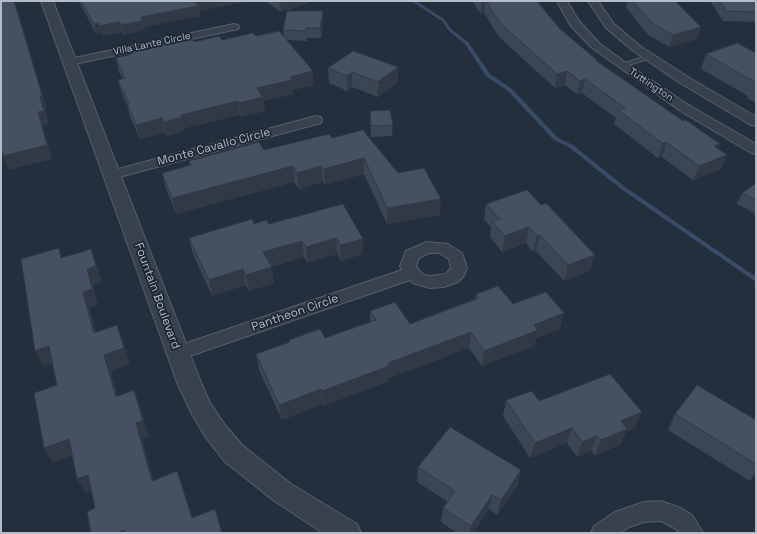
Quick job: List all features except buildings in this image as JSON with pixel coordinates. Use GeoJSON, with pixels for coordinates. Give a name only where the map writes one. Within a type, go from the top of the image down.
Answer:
{"type":"FeatureCollection","features":[{"type":"Feature","properties":{"kind":"street","name":"Fountain Boulevard"},"geometry":{"type":"LineString","coordinates":[[47,1],[190,385],[201,408],[216,432],[233,453],[250,468],[282,492],[347,533]]}},
{"type":"Feature","properties":{"kind":"street","name":"Tuttington"},"geometry":{"type":"LineString","coordinates":[[562,1],[567,13],[595,45],[683,107],[756,150]]}},
{"type":"Feature","properties":{"kind":"street","name":"Tuttington"},"geometry":{"type":"LineString","coordinates":[[593,1],[610,26],[649,57],[710,96],[756,122]]}},
{"type":"Feature","properties":{"kind":"street","name":"Villa Lante Circle"},"geometry":{"type":"LineString","coordinates":[[70,62],[234,27]]}},
{"type":"Feature","properties":{"kind":"street","name":"Monte Cavallo Circle"},"geometry":{"type":"LineString","coordinates":[[112,175],[316,120]]}},
{"type":"Feature","properties":{"kind":"street","name":"Pantheon Circle"},"geometry":{"type":"LineString","coordinates":[[178,353],[412,273]]}},
{"type":"Feature","properties":{"kind":"street"},"geometry":{"type":"LineString","coordinates":[[602,533],[623,519],[644,512],[661,511],[673,515],[684,522],[692,533]]}},
{"type":"Feature","properties":{"kind":"lane"},"geometry":{"type":"LineString","coordinates":[[622,65],[649,57]]}},
{"type":"Feature","properties":{"kind":"waterway"},"geometry":{"type":"LineString","coordinates":[[413,1],[443,20],[450,30],[467,43],[488,75],[510,90],[556,139],[571,146],[623,188],[756,280]]}}]}
